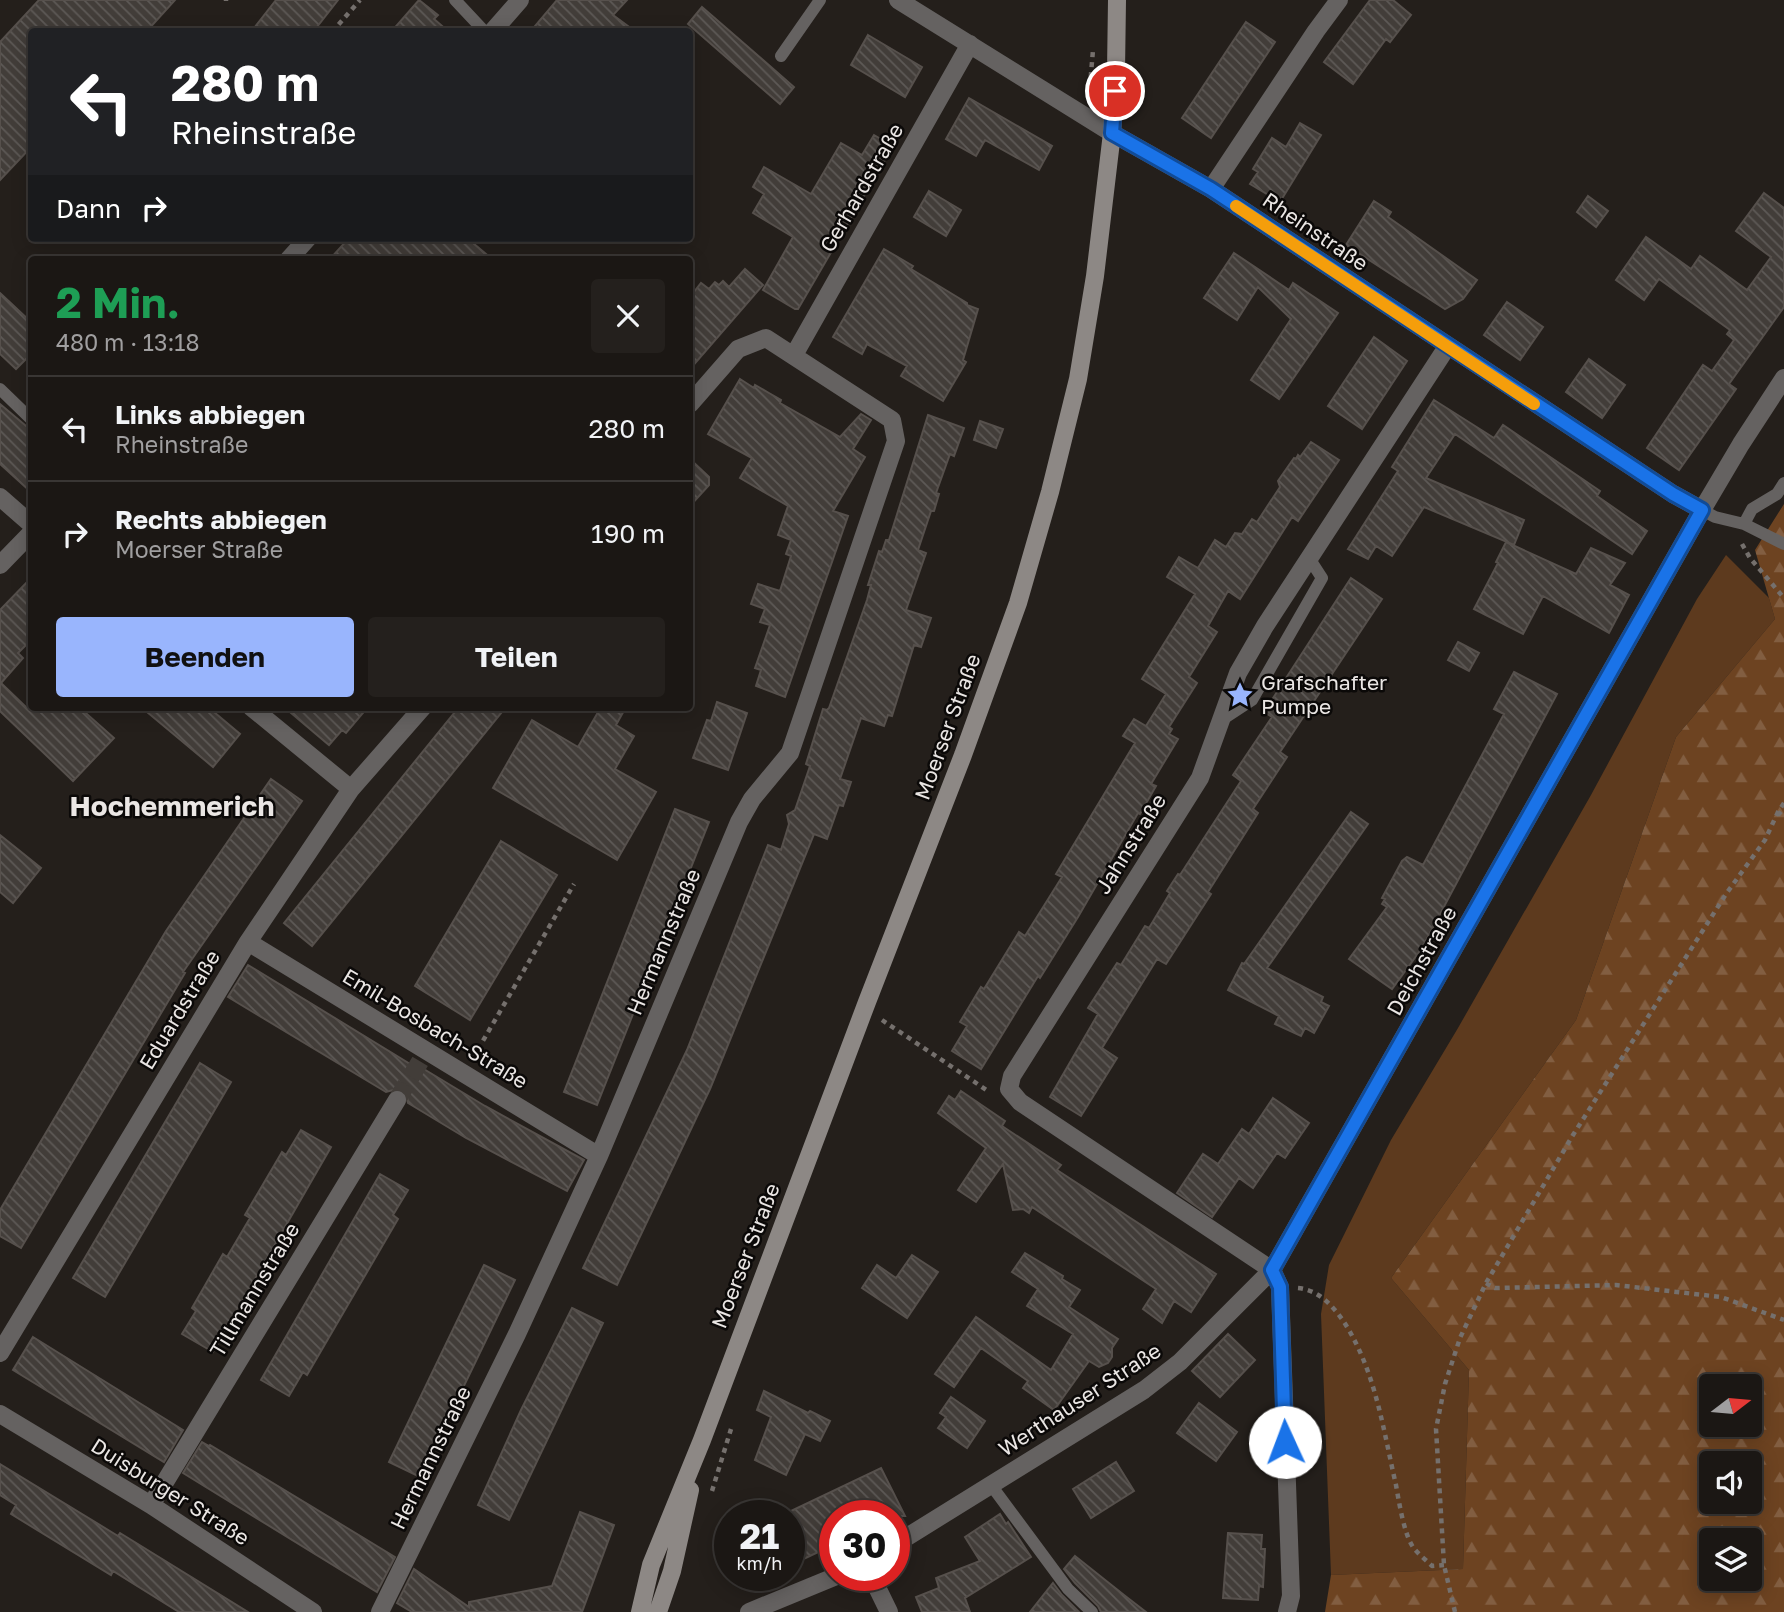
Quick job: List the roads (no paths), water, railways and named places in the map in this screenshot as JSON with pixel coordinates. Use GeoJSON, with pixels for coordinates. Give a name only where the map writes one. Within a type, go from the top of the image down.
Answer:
{"type":"FeatureCollection","features":[{"type":"Feature","properties":{"kind":"main road","name":"Moerser Straße"},"geometry":{"type":"LineString","coordinates":[[640,1612],[651,1565],[702,1440],[858,1024],[963,755],[1018,603],[1050,492],[1078,379],[1096,276],[1112,133],[1117,0]]}},
{"type":"Feature","properties":{"kind":"main road","name":"Moerser Straße"},"geometry":{"type":"LineString","coordinates":[[658,1612],[672,1571],[702,1440]]}},
{"type":"Feature","properties":{"kind":"street"},"geometry":{"type":"LineString","coordinates":[[496,28],[520,0]]}},
{"type":"Feature","properties":{"kind":"street","name":"Rheinstraße"},"geometry":{"type":"LineString","coordinates":[[898,0],[1112,133],[1211,189],[1447,347],[1673,494],[1702,510]]}},
{"type":"Feature","properties":{"kind":"street"},"geometry":{"type":"LineString","coordinates":[[1211,189],[1339,0]]}},
{"type":"Feature","properties":{"kind":"street","name":"Gerhardstraße"},"geometry":{"type":"LineString","coordinates":[[794,355],[971,44]]}},
{"type":"Feature","properties":{"kind":"street"},"geometry":{"type":"LineString","coordinates":[[292,256],[304,242]]}},
{"type":"Feature","properties":{"kind":"street","name":"Hermannstraße"},"geometry":{"type":"LineString","coordinates":[[380,1612],[517,1335],[598,1156],[740,822],[752,799],[790,753],[895,441],[892,420],[766,338],[738,349],[693,401]]}},
{"type":"Feature","properties":{"kind":"street","name":"Jahnstraße"},"geometry":{"type":"LineString","coordinates":[[1272,1270],[1020,1102],[1009,1089],[1012,1076],[1200,778],[1238,673],[1447,347]]}},
{"type":"Feature","properties":{"kind":"street","name":"Deichstraße"},"geometry":{"type":"LineString","coordinates":[[1272,1270],[1702,510],[1741,443],[1784,379]]}},
{"type":"Feature","properties":{"kind":"street"},"geometry":{"type":"LineString","coordinates":[[0,497],[28,522]]}},
{"type":"Feature","properties":{"kind":"street"},"geometry":{"type":"LineString","coordinates":[[0,565],[28,536]]}},
{"type":"Feature","properties":{"kind":"street"},"geometry":{"type":"LineString","coordinates":[[256,711],[351,789]]}},
{"type":"Feature","properties":{"kind":"street","name":"Eduardstraße"},"geometry":{"type":"LineString","coordinates":[[0,1353],[248,942],[351,789],[419,711]]}},
{"type":"Feature","properties":{"kind":"street","name":"Emil-Bosbach-Straße"},"geometry":{"type":"LineString","coordinates":[[248,942],[424,1056],[464,1073],[598,1156]]}},
{"type":"Feature","properties":{"kind":"street","name":"Tillmannstraße"},"geometry":{"type":"LineString","coordinates":[[151,1504],[397,1100]]}},
{"type":"Feature","properties":{"kind":"street"},"geometry":{"type":"LineString","coordinates":[[1272,1270],[1280,1287],[1290,1596],[1287,1612]]}},
{"type":"Feature","properties":{"kind":"street","name":"Werthauser Straße"},"geometry":{"type":"LineString","coordinates":[[910,1535],[1144,1390],[1180,1362],[1272,1270]]}},
{"type":"Feature","properties":{"kind":"street","name":"Duisburger Straße"},"geometry":{"type":"LineString","coordinates":[[0,1414],[151,1504],[313,1612]]}},
{"type":"Feature","properties":{"kind":"street"},"geometry":{"type":"LineString","coordinates":[[749,1612],[819,1583]]}},
{"type":"Feature","properties":{"kind":"street"},"geometry":{"type":"LineString","coordinates":[[879,1591],[889,1612]]}},
{"type":"Feature","properties":{"kind":"lane"},"geometry":{"type":"LineString","coordinates":[[455,0],[481,28]]}},
{"type":"Feature","properties":{"kind":"lane"},"geometry":{"type":"LineString","coordinates":[[781,56],[820,0]]}},
{"type":"Feature","properties":{"kind":"lane"},"geometry":{"type":"LineString","coordinates":[[0,389],[28,413]]}},
{"type":"Feature","properties":{"kind":"lane"},"geometry":{"type":"LineString","coordinates":[[1744,524],[1752,509],[1777,494],[1784,483]]}},
{"type":"Feature","properties":{"kind":"lane"},"geometry":{"type":"LineString","coordinates":[[1702,510],[1715,517],[1744,524],[1784,544]]}},
{"type":"Feature","properties":{"kind":"lane"},"geometry":{"type":"LineString","coordinates":[[1219,722],[1252,700],[1322,578],[1310,558]]}},
{"type":"Feature","properties":{"kind":"lane"},"geometry":{"type":"LineString","coordinates":[[991,1485],[1068,1589],[1092,1612]]}},
{"type":"Feature","properties":{"kind":"tunnel"},"geometry":{"type":"LineString","coordinates":[[397,1100],[421,1060]]}},
{"type":"Feature","properties":{"kind":"place","name":"Grafschafter Pumpe"},"geometry":{"type":"Point","coordinates":[1240,695]}},
{"type":"Feature","properties":{"kind":"district","name":"Hochemmerich"},"geometry":{"type":"Point","coordinates":[172,806]}}]}
